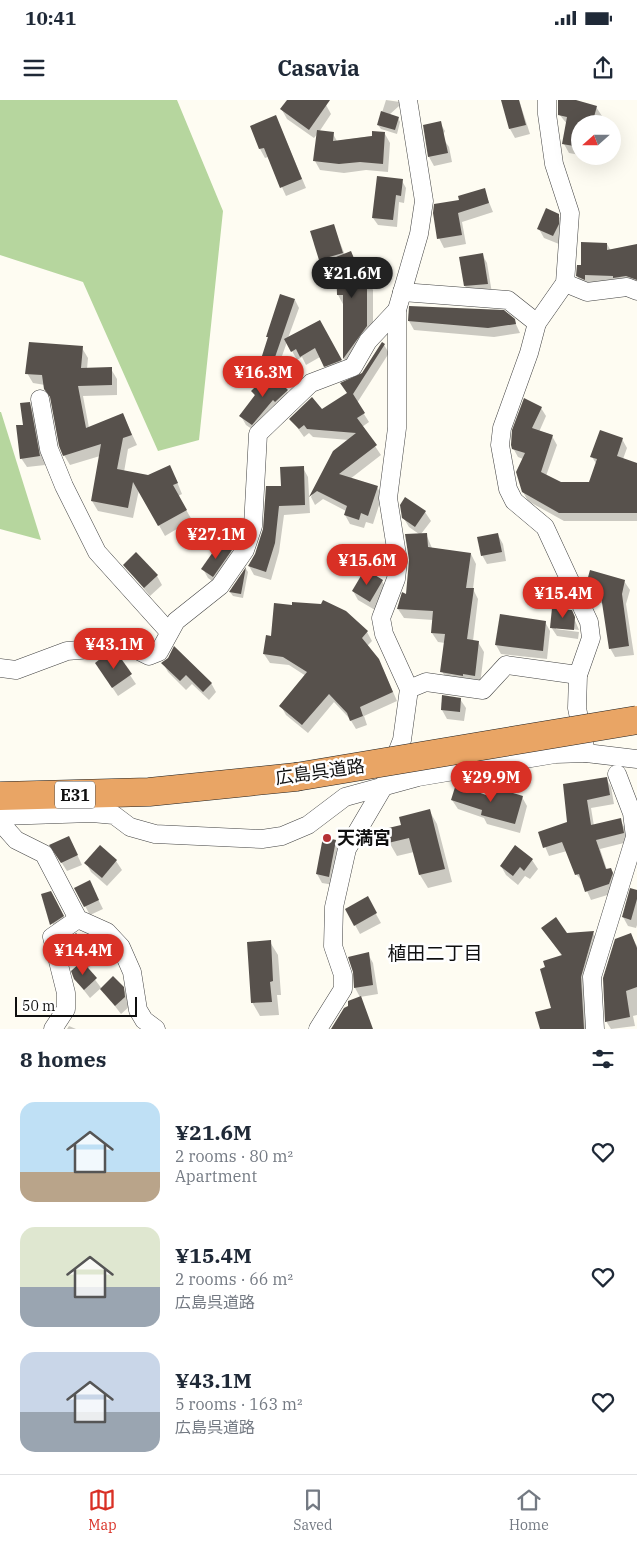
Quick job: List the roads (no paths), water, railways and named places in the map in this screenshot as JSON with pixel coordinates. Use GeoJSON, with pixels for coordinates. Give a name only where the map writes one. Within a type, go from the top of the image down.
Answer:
{"type":"FeatureCollection","features":[{"type":"Feature","properties":{"kind":"highway","name":"広島呉道路"},"geometry":{"type":"LineString","coordinates":[[0,796],[149,792],[296,777],[637,720]]}},
{"type":"Feature","properties":{"kind":"street"},"geometry":{"type":"LineString","coordinates":[[318,1029],[343,989],[343,975],[333,946],[333,936],[334,906],[347,849],[384,786],[402,740],[409,689],[384,634],[381,618],[396,579],[398,561],[388,498],[397,428],[397,310],[419,234],[424,201],[408,100]]}},
{"type":"Feature","properties":{"kind":"street"},"geometry":{"type":"LineString","coordinates":[[548,100],[547,114],[554,164],[570,214],[565,283],[537,323],[529,353],[502,428],[500,445],[508,489],[514,501],[545,526],[589,622],[591,638],[578,674],[577,708],[586,753]]}},
{"type":"Feature","properties":{"kind":"street"},"geometry":{"type":"LineString","coordinates":[[565,283],[586,292],[627,287],[637,291]]}},
{"type":"Feature","properties":{"kind":"street"},"geometry":{"type":"LineString","coordinates":[[402,292],[508,300],[537,323]]}},
{"type":"Feature","properties":{"kind":"street"},"geometry":{"type":"LineString","coordinates":[[0,668],[16,670],[66,651],[129,646],[149,656],[159,652],[176,621],[220,586],[245,550],[253,526],[258,434],[311,383],[353,367],[368,342],[397,310]]}},
{"type":"Feature","properties":{"kind":"street"},"geometry":{"type":"LineString","coordinates":[[40,399],[49,449],[64,486],[97,552],[169,632]]}},
{"type":"Feature","properties":{"kind":"street"},"geometry":{"type":"LineString","coordinates":[[409,689],[426,682],[483,690],[506,664],[578,674]]}},
{"type":"Feature","properties":{"kind":"street"},"geometry":{"type":"LineString","coordinates":[[0,816],[92,813],[114,815],[130,827],[155,834],[262,839],[282,836],[308,826],[345,797],[418,777],[555,754],[586,753],[637,759]]}},
{"type":"Feature","properties":{"kind":"street"},"geometry":{"type":"LineString","coordinates":[[595,1029],[592,977],[631,870],[635,837],[632,813],[617,774]]}},
{"type":"Feature","properties":{"kind":"street"},"geometry":{"type":"LineString","coordinates":[[0,822],[16,840],[44,854],[78,919],[107,932],[121,947],[132,972],[138,1010],[144,1020],[156,1029]]}},
{"type":"Feature","properties":{"kind":"street"},"geometry":{"type":"LineString","coordinates":[[53,1029],[66,1009],[66,993],[52,937],[78,919]]}},
{"type":"Feature","properties":{"kind":"place","name":"天満宮"},"geometry":{"type":"Point","coordinates":[327,838]}},
{"type":"Feature","properties":{"kind":"district","name":"植田二丁目"},"geometry":{"type":"Point","coordinates":[435,953]}}]}
